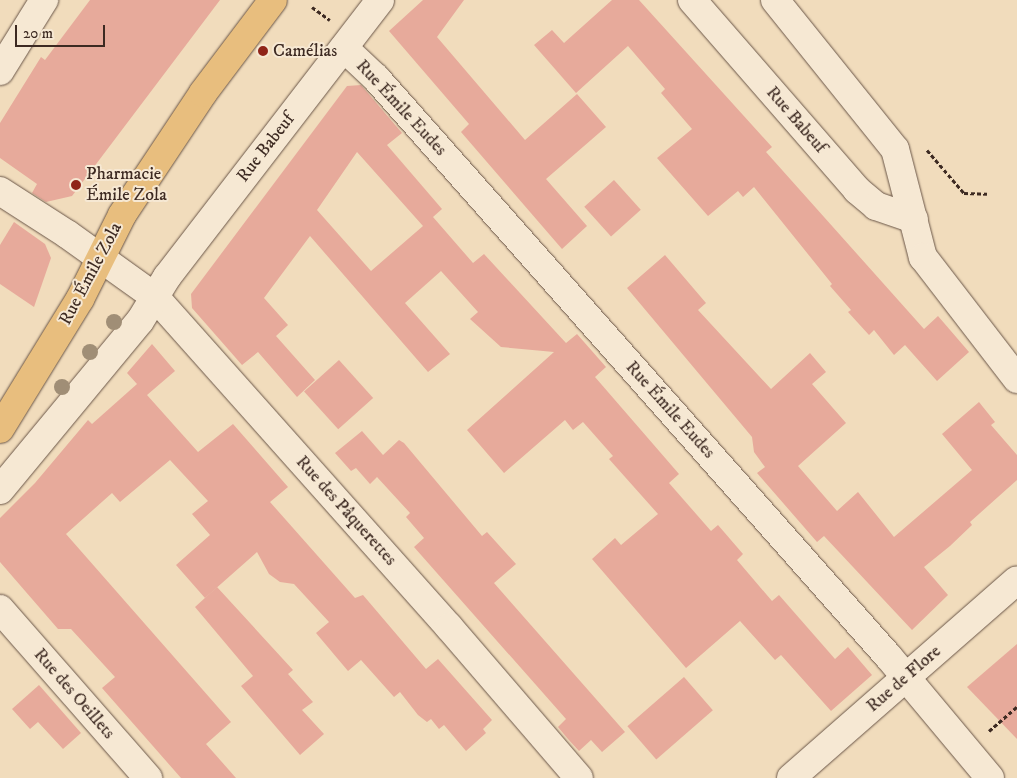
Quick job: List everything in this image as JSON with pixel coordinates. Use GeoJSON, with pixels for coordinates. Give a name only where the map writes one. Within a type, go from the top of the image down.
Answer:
{"type":"FeatureCollection","features":[{"type":"Feature","properties":{"kind":"main road","name":"Rue Émile Zola"},"geometry":{"type":"LineString","coordinates":[[0,429],[80,298],[122,215],[198,101],[273,0]]}},
{"type":"Feature","properties":{"kind":"street"},"geometry":{"type":"LineString","coordinates":[[0,71],[44,0]]}},
{"type":"Feature","properties":{"kind":"street","name":"Rue Babeuf"},"geometry":{"type":"LineString","coordinates":[[155,297],[380,0]]}},
{"type":"Feature","properties":{"kind":"street","name":"Rue Babeuf"},"geometry":{"type":"LineString","coordinates":[[692,0],[857,190],[876,206],[914,220]]}},
{"type":"Feature","properties":{"kind":"street"},"geometry":{"type":"LineString","coordinates":[[775,0],[896,149],[924,257],[1017,379]]}},
{"type":"Feature","properties":{"kind":"street","name":"Rue Émile Eudes"},"geometry":{"type":"LineString","coordinates":[[344,48],[383,85],[907,678],[990,778]]}},
{"type":"Feature","properties":{"kind":"street","name":"Rue des Pâquerettes"},"geometry":{"type":"LineString","coordinates":[[0,190],[155,297],[442,620],[579,778]]}},
{"type":"Feature","properties":{"kind":"street"},"geometry":{"type":"LineString","coordinates":[[0,490],[140,321],[155,297]]}},
{"type":"Feature","properties":{"kind":"street","name":"Rue de Flore"},"geometry":{"type":"LineString","coordinates":[[791,778],[1017,580]]}},
{"type":"Feature","properties":{"kind":"street","name":"Rue des Oeillets"},"geometry":{"type":"LineString","coordinates":[[0,609],[148,778]]}},
{"type":"Feature","properties":{"kind":"path"},"geometry":{"type":"LineString","coordinates":[[312,7],[333,22]]}},
{"type":"Feature","properties":{"kind":"path"},"geometry":{"type":"LineString","coordinates":[[966,750],[1017,707]]}},
{"type":"Feature","properties":{"kind":"building"},"geometry":{"type":"Polygon","coordinates":[[[90,0],[220,0],[72,196],[46,202],[32,193],[37,184],[0,158],[0,123],[41,57],[45,60],[90,0]]]}},
{"type":"Feature","properties":{"kind":"building"},"geometry":{"type":"Polygon","coordinates":[[[423,0],[464,0],[437,37],[525,140],[577,94],[606,127],[546,179],[587,226],[562,249],[461,132],[469,124],[389,31],[423,0]]]}},
{"type":"Feature","properties":{"kind":"building"},"geometry":{"type":"Polygon","coordinates":[[[612,0],[639,0],[772,147],[766,152],[924,329],[938,316],[969,352],[937,381],[905,345],[894,355],[874,330],[869,335],[848,312],[851,310],[830,286],[832,284],[754,187],[743,197],[738,191],[708,216],[657,158],[692,129],[661,93],[665,89],[628,46],[576,93],[534,45],[552,30],[564,43],[612,0]]]}},
{"type":"Feature","properties":{"kind":"building"},"geometry":{"type":"Polygon","coordinates":[[[361,85],[402,133],[387,145],[442,209],[433,217],[473,263],[484,254],[566,343],[577,334],[606,367],[595,377],[679,474],[669,483],[711,531],[718,525],[743,554],[737,560],[772,601],[779,595],[835,659],[848,647],[872,675],[831,711],[781,655],[775,660],[740,621],[686,668],[592,559],[615,538],[621,545],[658,514],[609,459],[613,456],[583,422],[573,430],[565,420],[504,473],[467,430],[554,352],[501,347],[470,319],[478,312],[441,271],[405,303],[450,354],[428,372],[310,236],[264,298],[288,325],[276,336],[315,380],[297,397],[258,352],[242,365],[192,308],[191,294],[347,86],[361,85]],[[357,152],[317,210],[371,271],[423,226],[357,152]]]}},
{"type":"Feature","properties":{"kind":"building"},"geometry":{"type":"Polygon","coordinates":[[[614,180],[641,210],[611,236],[584,207],[614,180]]]}},
{"type":"Feature","properties":{"kind":"building"},"geometry":{"type":"Polygon","coordinates":[[[14,222],[45,244],[51,258],[34,307],[0,284],[0,245],[14,222]]]}},
{"type":"Feature","properties":{"kind":"building"},"geometry":{"type":"Polygon","coordinates":[[[665,255],[706,303],[698,310],[771,389],[810,353],[826,372],[812,384],[846,423],[798,466],[837,511],[858,492],[894,537],[972,470],[942,434],[979,402],[995,422],[991,425],[1017,455],[1017,480],[970,522],[972,525],[950,546],[924,567],[948,595],[912,630],[824,536],[817,542],[757,473],[765,467],[754,452],[752,437],[627,288],[665,255]]]}},
{"type":"Feature","properties":{"kind":"building"},"geometry":{"type":"Polygon","coordinates":[[[152,344],[175,371],[147,395],[198,452],[233,424],[288,487],[270,502],[355,598],[363,595],[426,669],[438,659],[492,720],[483,729],[486,733],[466,751],[444,725],[439,729],[431,719],[427,722],[418,715],[400,692],[394,697],[361,660],[348,671],[316,633],[329,622],[294,584],[280,582],[269,574],[257,552],[205,598],[176,565],[210,535],[192,514],[208,501],[170,460],[120,502],[112,493],[66,534],[231,722],[206,744],[236,778],[181,778],[102,688],[115,677],[71,629],[58,629],[0,562],[0,518],[35,483],[88,420],[92,424],[137,384],[127,373],[152,344]]]}},
{"type":"Feature","properties":{"kind":"building"},"geometry":{"type":"Polygon","coordinates":[[[339,360],[373,398],[338,429],[304,391],[339,360]]]}},
{"type":"Feature","properties":{"kind":"building"},"geometry":{"type":"Polygon","coordinates":[[[362,431],[383,455],[399,440],[404,443],[482,536],[487,532],[516,564],[494,583],[625,732],[602,752],[591,740],[579,751],[568,739],[558,727],[566,719],[414,547],[424,538],[406,517],[410,513],[377,477],[370,484],[356,468],[351,471],[335,453],[362,431]]]}},
{"type":"Feature","properties":{"kind":"building"},"geometry":{"type":"Polygon","coordinates":[[[217,587],[293,670],[288,674],[313,702],[302,710],[324,734],[300,755],[241,686],[253,676],[195,607],[217,587]]]}},
{"type":"Feature","properties":{"kind":"building"},"geometry":{"type":"Polygon","coordinates":[[[1017,644],[1017,739],[967,687],[1017,644]]]}},
{"type":"Feature","properties":{"kind":"building"},"geometry":{"type":"Polygon","coordinates":[[[684,677],[713,710],[656,759],[627,726],[684,677]]]}},
{"type":"Feature","properties":{"kind":"building"},"geometry":{"type":"Polygon","coordinates":[[[39,685],[81,733],[63,749],[38,722],[30,729],[12,709],[39,685]]]}},
{"type":"Feature","properties":{"kind":"place","name":"Camélias"},"geometry":{"type":"Point","coordinates":[263,51]}},
{"type":"Feature","properties":{"kind":"place","name":"Pharmacie Émile Zola"},"geometry":{"type":"Point","coordinates":[76,185]}}]}
